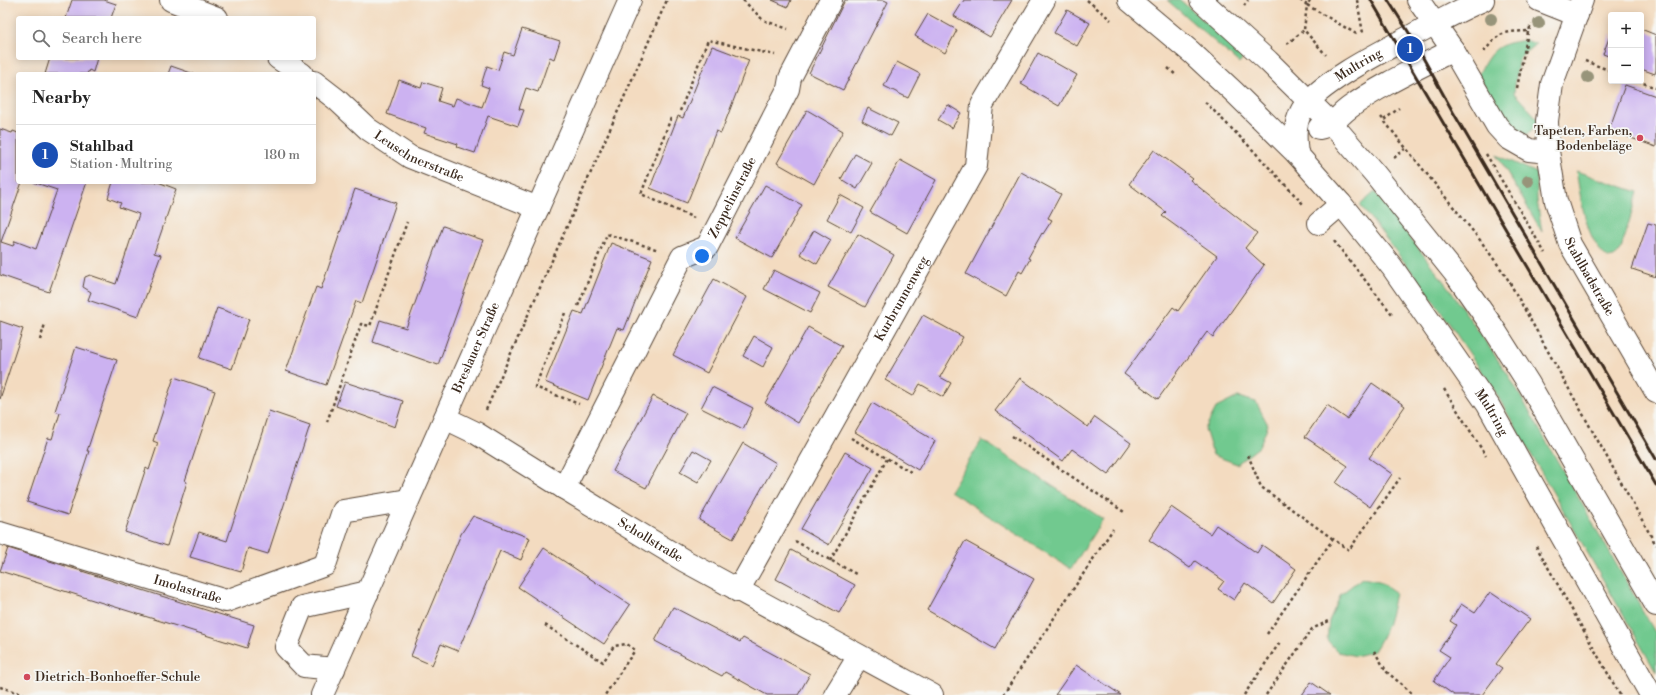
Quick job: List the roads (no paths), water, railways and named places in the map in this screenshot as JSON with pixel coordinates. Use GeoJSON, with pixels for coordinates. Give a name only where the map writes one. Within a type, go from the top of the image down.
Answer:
{"type":"FeatureCollection","features":[{"type":"Feature","properties":{"kind":"street"},"geometry":{"type":"LineString","coordinates":[[171,0],[212,16]]}},
{"type":"Feature","properties":{"kind":"street","name":"Breslauer Straße"},"geometry":{"type":"LineString","coordinates":[[322,695],[630,0]]}},
{"type":"Feature","properties":{"kind":"street","name":"Zeppelinstraße"},"geometry":{"type":"LineString","coordinates":[[564,488],[682,257],[707,247],[788,89],[790,78],[799,60],[831,0]]}},
{"type":"Feature","properties":{"kind":"street","name":"Kurbrunnenweg"},"geometry":{"type":"LineString","coordinates":[[738,590],[976,166],[982,105],[1044,0]]}},
{"type":"Feature","properties":{"kind":"street","name":"Multring"},"geometry":{"type":"LineString","coordinates":[[1129,0],[1191,52],[1297,154],[1341,204],[1392,267],[1488,405],[1651,695]]}},
{"type":"Feature","properties":{"kind":"street"},"geometry":{"type":"LineString","coordinates":[[1200,0],[1268,61],[1332,124],[1458,276],[1533,390],[1656,605]]}},
{"type":"Feature","properties":{"kind":"street"},"geometry":{"type":"LineString","coordinates":[[1418,0],[1453,50],[1497,126],[1508,138],[1529,150],[1548,151]]}},
{"type":"Feature","properties":{"kind":"street","name":"Multring"},"geometry":{"type":"LineString","coordinates":[[1297,154],[1294,136],[1302,110],[1324,87],[1345,73],[1467,6],[1483,0]]}},
{"type":"Feature","properties":{"kind":"street"},"geometry":{"type":"LineString","coordinates":[[1536,9],[1580,7]]}},
{"type":"Feature","properties":{"kind":"street","name":"Stahlbadstraße"},"geometry":{"type":"LineString","coordinates":[[1580,7],[1552,84],[1547,121],[1548,151],[1556,201],[1570,244],[1650,369],[1656,392]]}},
{"type":"Feature","properties":{"kind":"street"},"geometry":{"type":"LineString","coordinates":[[1332,124],[1342,114],[1365,97],[1453,50]]}},
{"type":"Feature","properties":{"kind":"street"},"geometry":{"type":"LineString","coordinates":[[281,60],[299,72]]}},
{"type":"Feature","properties":{"kind":"street","name":"Leuschnerstraße"},"geometry":{"type":"LineString","coordinates":[[316,84],[336,99],[368,129],[410,157],[538,208]]}},
{"type":"Feature","properties":{"kind":"street","name":"Multring"},"geometry":{"type":"LineString","coordinates":[[1235,93],[1281,117],[1297,123],[1319,128],[1327,127],[1332,124]]}},
{"type":"Feature","properties":{"kind":"street"},"geometry":{"type":"LineString","coordinates":[[1319,223],[1341,204]]}},
{"type":"Feature","properties":{"kind":"street","name":"Schollstraße"},"geometry":{"type":"LineString","coordinates":[[445,418],[476,433],[685,561],[932,695]]}},
{"type":"Feature","properties":{"kind":"street","name":"Imolastraße"},"geometry":{"type":"LineString","coordinates":[[0,533],[226,601],[325,565],[343,511],[408,500]]}},
{"type":"Feature","properties":{"kind":"street"},"geometry":{"type":"LineString","coordinates":[[334,669],[304,666],[286,647],[302,608],[368,592]]}},
{"type":"Feature","properties":{"kind":"street"},"geometry":{"type":"LineString","coordinates":[[835,695],[859,656]]}},
{"type":"Feature","properties":{"kind":"railway"},"geometry":{"type":"LineString","coordinates":[[1371,0],[1656,485]]}},
{"type":"Feature","properties":{"kind":"railway"},"geometry":{"type":"LineString","coordinates":[[1388,0],[1411,36],[1453,112],[1656,459]]}},
{"type":"Feature","properties":{"kind":"place","name":"Stahlbad"},"geometry":{"type":"Point","coordinates":[1410,49]}},
{"type":"Feature","properties":{"kind":"place","name":"Tapeten, Farben, Bodenbeläge"},"geometry":{"type":"Point","coordinates":[1640,138]}},
{"type":"Feature","properties":{"kind":"place","name":"Dietrich-Bonhoeffer-Schule"},"geometry":{"type":"Point","coordinates":[27,677]}}]}
